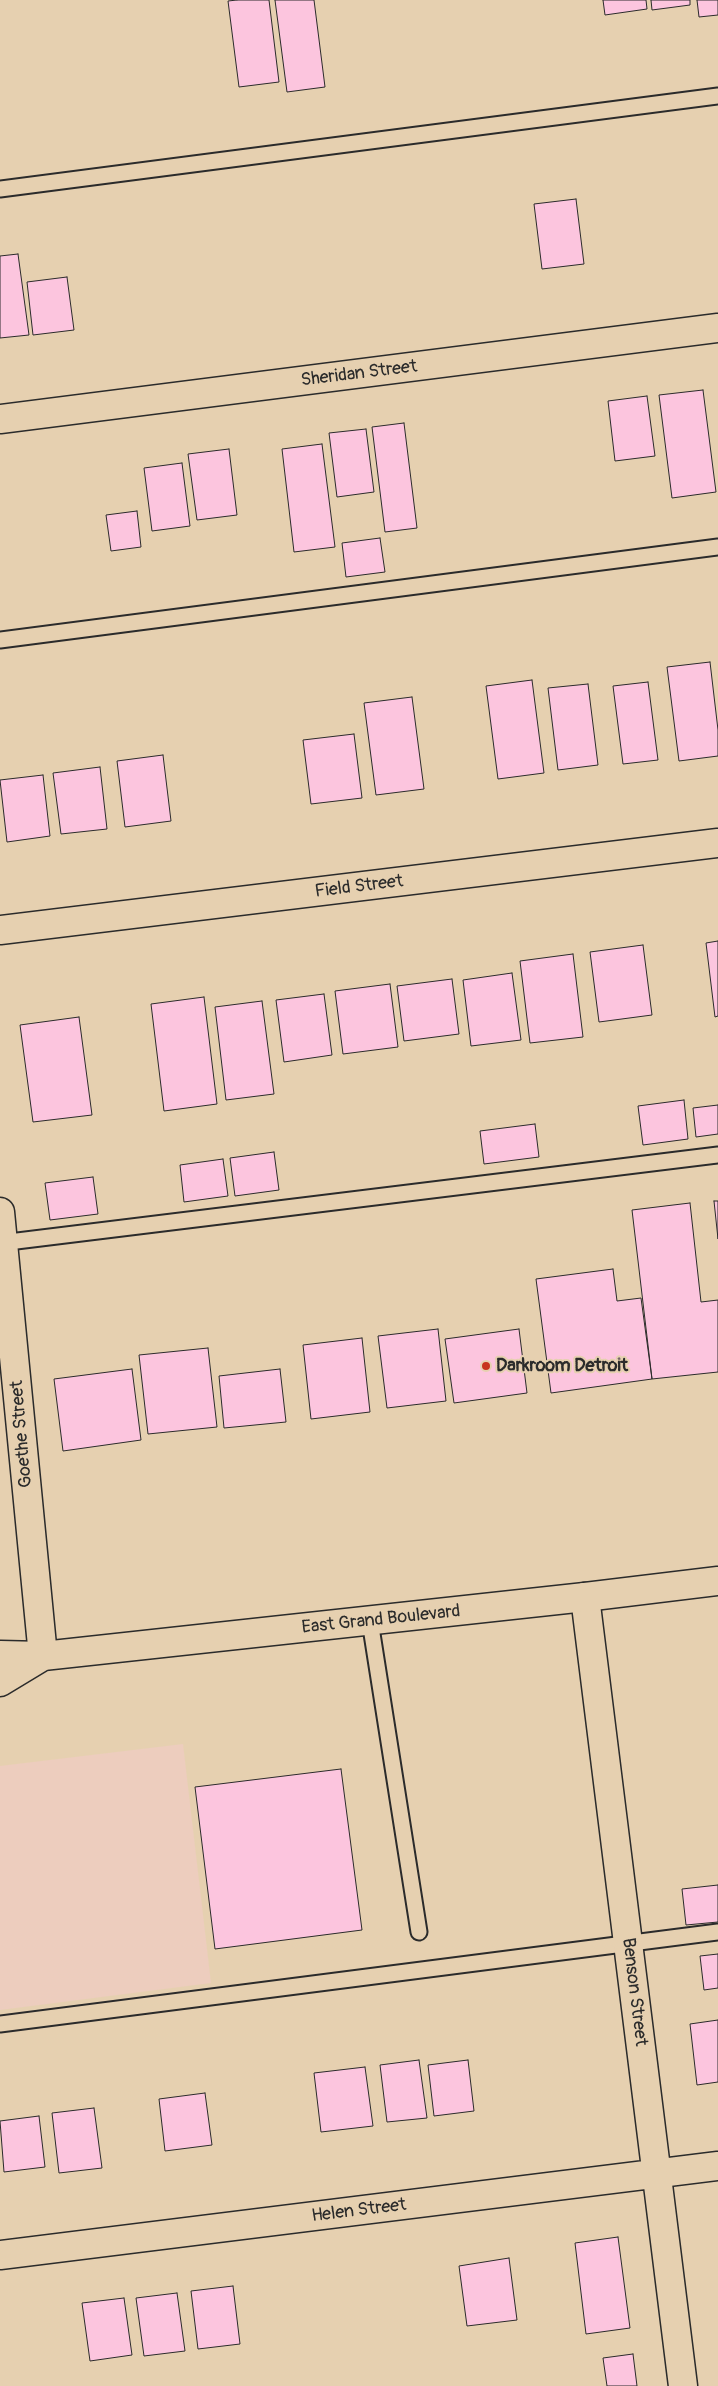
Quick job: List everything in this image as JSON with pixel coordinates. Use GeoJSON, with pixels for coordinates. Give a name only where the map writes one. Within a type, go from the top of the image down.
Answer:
{"type":"FeatureCollection","features":[{"type":"Feature","properties":{"kind":"street","name":"Sheridan Street"},"geometry":{"type":"LineString","coordinates":[[0,419],[718,328]]}},
{"type":"Feature","properties":{"kind":"street","name":"Field Street"},"geometry":{"type":"LineString","coordinates":[[0,930],[718,844]]}},
{"type":"Feature","properties":{"kind":"street","name":"Goethe Street"},"geometry":{"type":"LineString","coordinates":[[0,1212],[43,1656]]}},
{"type":"Feature","properties":{"kind":"street","name":"East Grand Boulevard"},"geometry":{"type":"LineString","coordinates":[[0,1655],[43,1656],[585,1597],[718,1580]]}},
{"type":"Feature","properties":{"kind":"street","name":"Benson Street"},"geometry":{"type":"LineString","coordinates":[[585,1597],[683,2386]]}},
{"type":"Feature","properties":{"kind":"street","name":"East Grand Boulevard"},"geometry":{"type":"LineString","coordinates":[[0,1682],[43,1656]]}},
{"type":"Feature","properties":{"kind":"street","name":"Helen Street"},"geometry":{"type":"LineString","coordinates":[[0,2255],[718,2166]]}},
{"type":"Feature","properties":{"kind":"lane"},"geometry":{"type":"LineString","coordinates":[[0,189],[718,96]]}},
{"type":"Feature","properties":{"kind":"lane"},"geometry":{"type":"LineString","coordinates":[[0,640],[718,547]]}},
{"type":"Feature","properties":{"kind":"lane"},"geometry":{"type":"LineString","coordinates":[[2,1243],[718,1155]]}},
{"type":"Feature","properties":{"kind":"lane"},"geometry":{"type":"LineString","coordinates":[[370,1621],[420,1932]]}},
{"type":"Feature","properties":{"kind":"lane"},"geometry":{"type":"LineString","coordinates":[[0,2024],[718,1932]]}},
{"type":"Feature","properties":{"kind":"shaded area"},"geometry":{"type":"Polygon","coordinates":[[[183,1744],[211,1983],[0,2010],[0,1766],[183,1744]]]}},
{"type":"Feature","properties":{"kind":"building"},"geometry":{"type":"Polygon","coordinates":[[[269,0],[279,82],[239,87],[228,1],[269,0]]]}},
{"type":"Feature","properties":{"kind":"building"},"geometry":{"type":"Polygon","coordinates":[[[275,0],[314,0],[325,87],[287,92],[275,0]]]}},
{"type":"Feature","properties":{"kind":"building"},"geometry":{"type":"Polygon","coordinates":[[[603,0],[646,0],[647,9],[605,15],[603,0]]]}},
{"type":"Feature","properties":{"kind":"building"},"geometry":{"type":"Polygon","coordinates":[[[651,0],[690,0],[690,5],[652,10],[651,0]]]}},
{"type":"Feature","properties":{"kind":"building"},"geometry":{"type":"Polygon","coordinates":[[[697,0],[718,0],[718,15],[699,17],[697,0]]]}},
{"type":"Feature","properties":{"kind":"building"},"geometry":{"type":"Polygon","coordinates":[[[576,199],[584,264],[542,269],[534,204],[576,199]]]}},
{"type":"Feature","properties":{"kind":"building"},"geometry":{"type":"Polygon","coordinates":[[[18,254],[29,335],[0,338],[0,256],[18,254]]]}},
{"type":"Feature","properties":{"kind":"building"},"geometry":{"type":"Polygon","coordinates":[[[67,277],[74,330],[33,335],[27,282],[67,277]]]}},
{"type":"Feature","properties":{"kind":"building"},"geometry":{"type":"Polygon","coordinates":[[[703,390],[716,492],[672,498],[659,395],[703,390]]]}},
{"type":"Feature","properties":{"kind":"building"},"geometry":{"type":"Polygon","coordinates":[[[647,396],[655,456],[615,461],[608,401],[647,396]]]}},
{"type":"Feature","properties":{"kind":"building"},"geometry":{"type":"Polygon","coordinates":[[[404,423],[417,528],[385,532],[372,427],[404,423]]]}},
{"type":"Feature","properties":{"kind":"building"},"geometry":{"type":"Polygon","coordinates":[[[366,429],[374,492],[337,497],[329,433],[366,429]]]}},
{"type":"Feature","properties":{"kind":"building"},"geometry":{"type":"Polygon","coordinates":[[[322,444],[335,547],[294,552],[282,449],[322,444]]]}},
{"type":"Feature","properties":{"kind":"building"},"geometry":{"type":"Polygon","coordinates":[[[229,449],[237,515],[197,520],[188,454],[229,449]]]}},
{"type":"Feature","properties":{"kind":"building"},"geometry":{"type":"Polygon","coordinates":[[[182,463],[190,526],[152,531],[144,468],[182,463]]]}},
{"type":"Feature","properties":{"kind":"building"},"geometry":{"type":"Polygon","coordinates":[[[137,511],[141,547],[111,551],[106,515],[137,511]]]}},
{"type":"Feature","properties":{"kind":"building"},"geometry":{"type":"Polygon","coordinates":[[[380,538],[385,572],[346,577],[342,543],[380,538]]]}},
{"type":"Feature","properties":{"kind":"building"},"geometry":{"type":"Polygon","coordinates":[[[710,662],[718,730],[718,756],[679,761],[667,667],[710,662]]]}},
{"type":"Feature","properties":{"kind":"building"},"geometry":{"type":"Polygon","coordinates":[[[532,680],[544,773],[498,779],[486,686],[532,680]]]}},
{"type":"Feature","properties":{"kind":"building"},"geometry":{"type":"Polygon","coordinates":[[[648,682],[658,760],[623,764],[613,686],[648,682]]]}},
{"type":"Feature","properties":{"kind":"building"},"geometry":{"type":"Polygon","coordinates":[[[588,684],[598,765],[558,770],[548,688],[588,684]]]}},
{"type":"Feature","properties":{"kind":"building"},"geometry":{"type":"Polygon","coordinates":[[[412,697],[424,789],[376,795],[364,703],[412,697]]]}},
{"type":"Feature","properties":{"kind":"building"},"geometry":{"type":"Polygon","coordinates":[[[354,734],[362,798],[311,804],[303,740],[354,734]]]}},
{"type":"Feature","properties":{"kind":"building"},"geometry":{"type":"Polygon","coordinates":[[[163,755],[171,821],[125,827],[117,761],[163,755]]]}},
{"type":"Feature","properties":{"kind":"building"},"geometry":{"type":"Polygon","coordinates":[[[100,767],[107,829],[61,834],[53,773],[100,767]]]}},
{"type":"Feature","properties":{"kind":"building"},"geometry":{"type":"Polygon","coordinates":[[[43,775],[50,836],[7,842],[0,780],[43,775]]]}},
{"type":"Feature","properties":{"kind":"building"},"geometry":{"type":"Polygon","coordinates":[[[718,941],[718,1016],[715,1017],[706,943],[718,941]]]}},
{"type":"Feature","properties":{"kind":"building"},"geometry":{"type":"Polygon","coordinates":[[[643,945],[652,1015],[599,1022],[590,952],[643,945]]]}},
{"type":"Feature","properties":{"kind":"building"},"geometry":{"type":"Polygon","coordinates":[[[573,954],[583,1037],[530,1043],[520,961],[573,954]]]}},
{"type":"Feature","properties":{"kind":"building"},"geometry":{"type":"Polygon","coordinates":[[[512,973],[521,1040],[471,1046],[463,980],[512,973]]]}},
{"type":"Feature","properties":{"kind":"building"},"geometry":{"type":"Polygon","coordinates":[[[452,979],[459,1034],[404,1041],[397,986],[452,979]]]}},
{"type":"Feature","properties":{"kind":"building"},"geometry":{"type":"Polygon","coordinates":[[[390,984],[398,1047],[343,1054],[335,991],[390,984]]]}},
{"type":"Feature","properties":{"kind":"building"},"geometry":{"type":"Polygon","coordinates":[[[324,994],[332,1055],[284,1062],[276,1000],[324,994]]]}},
{"type":"Feature","properties":{"kind":"building"},"geometry":{"type":"Polygon","coordinates":[[[204,997],[217,1104],[164,1111],[151,1004],[204,997]]]}},
{"type":"Feature","properties":{"kind":"building"},"geometry":{"type":"Polygon","coordinates":[[[262,1001],[274,1094],[226,1100],[215,1007],[262,1001]]]}},
{"type":"Feature","properties":{"kind":"building"},"geometry":{"type":"Polygon","coordinates":[[[79,1017],[92,1115],[33,1122],[20,1025],[79,1017]]]}},
{"type":"Feature","properties":{"kind":"building"},"geometry":{"type":"Polygon","coordinates":[[[684,1100],[688,1139],[643,1145],[638,1106],[684,1100]]]}},
{"type":"Feature","properties":{"kind":"building"},"geometry":{"type":"Polygon","coordinates":[[[718,1105],[718,1134],[696,1137],[693,1108],[718,1105]]]}},
{"type":"Feature","properties":{"kind":"building"},"geometry":{"type":"Polygon","coordinates":[[[535,1124],[539,1157],[484,1164],[480,1131],[535,1124]]]}},
{"type":"Feature","properties":{"kind":"building"},"geometry":{"type":"Polygon","coordinates":[[[274,1152],[279,1190],[235,1196],[230,1158],[274,1152]]]}},
{"type":"Feature","properties":{"kind":"building"},"geometry":{"type":"Polygon","coordinates":[[[223,1159],[228,1196],[184,1202],[180,1165],[223,1159]]]}},
{"type":"Feature","properties":{"kind":"building"},"geometry":{"type":"Polygon","coordinates":[[[93,1177],[98,1214],[50,1220],[45,1183],[93,1177]]]}},
{"type":"Feature","properties":{"kind":"building"},"geometry":{"type":"Polygon","coordinates":[[[714,1201],[718,1201],[718,1239],[714,1201]]]}},
{"type":"Feature","properties":{"kind":"building"},"geometry":{"type":"Polygon","coordinates":[[[690,1203],[701,1302],[718,1300],[718,1372],[652,1379],[632,1210],[690,1203]]]}},
{"type":"Feature","properties":{"kind":"building"},"geometry":{"type":"Polygon","coordinates":[[[613,1269],[617,1301],[641,1298],[652,1379],[551,1393],[536,1279],[613,1269]]]}},
{"type":"Feature","properties":{"kind":"building"},"geometry":{"type":"Polygon","coordinates":[[[438,1329],[446,1401],[387,1408],[378,1336],[438,1329]]]}},
{"type":"Feature","properties":{"kind":"building","name":"Darkroom Detroit"},"geometry":{"type":"Polygon","coordinates":[[[519,1329],[527,1393],[454,1403],[445,1339],[519,1329]]]}},
{"type":"Feature","properties":{"kind":"building"},"geometry":{"type":"Polygon","coordinates":[[[362,1338],[370,1412],[311,1419],[303,1345],[362,1338]]]}},
{"type":"Feature","properties":{"kind":"building"},"geometry":{"type":"Polygon","coordinates":[[[208,1348],[217,1427],[148,1434],[139,1355],[208,1348]]]}},
{"type":"Feature","properties":{"kind":"building"},"geometry":{"type":"Polygon","coordinates":[[[132,1369],[141,1440],[63,1451],[54,1379],[132,1369]]]}},
{"type":"Feature","properties":{"kind":"building"},"geometry":{"type":"Polygon","coordinates":[[[280,1369],[286,1422],[224,1428],[219,1376],[280,1369]]]}},
{"type":"Feature","properties":{"kind":"building"},"geometry":{"type":"Polygon","coordinates":[[[341,1769],[362,1930],[215,1949],[195,1787],[341,1769]]]}},
{"type":"Feature","properties":{"kind":"building"},"geometry":{"type":"Polygon","coordinates":[[[718,1885],[718,1922],[686,1925],[682,1889],[718,1885]]]}},
{"type":"Feature","properties":{"kind":"building"},"geometry":{"type":"Polygon","coordinates":[[[718,1954],[718,1988],[704,1990],[700,1956],[718,1954]]]}},
{"type":"Feature","properties":{"kind":"building"},"geometry":{"type":"Polygon","coordinates":[[[718,2020],[718,2082],[697,2085],[690,2024],[718,2020]]]}},
{"type":"Feature","properties":{"kind":"building"},"geometry":{"type":"Polygon","coordinates":[[[419,2060],[427,2118],[387,2122],[380,2065],[419,2060]]]}},
{"type":"Feature","properties":{"kind":"building"},"geometry":{"type":"Polygon","coordinates":[[[468,2060],[474,2111],[434,2116],[428,2065],[468,2060]]]}},
{"type":"Feature","properties":{"kind":"building"},"geometry":{"type":"Polygon","coordinates":[[[365,2067],[373,2126],[321,2132],[314,2073],[365,2067]]]}},
{"type":"Feature","properties":{"kind":"building"},"geometry":{"type":"Polygon","coordinates":[[[205,2093],[212,2145],[165,2151],[159,2099],[205,2093]]]}},
{"type":"Feature","properties":{"kind":"building"},"geometry":{"type":"Polygon","coordinates":[[[94,2108],[102,2168],[59,2173],[52,2113],[94,2108]]]}},
{"type":"Feature","properties":{"kind":"building"},"geometry":{"type":"Polygon","coordinates":[[[39,2116],[45,2167],[4,2172],[0,2121],[39,2116]]]}},
{"type":"Feature","properties":{"kind":"building"},"geometry":{"type":"Polygon","coordinates":[[[618,2237],[630,2328],[586,2334],[575,2243],[618,2237]]]}},
{"type":"Feature","properties":{"kind":"building"},"geometry":{"type":"Polygon","coordinates":[[[509,2258],[517,2320],[467,2326],[459,2266],[509,2258]]]}},
{"type":"Feature","properties":{"kind":"building"},"geometry":{"type":"Polygon","coordinates":[[[233,2286],[240,2344],[198,2349],[191,2291],[233,2286]]]}},
{"type":"Feature","properties":{"kind":"building"},"geometry":{"type":"Polygon","coordinates":[[[177,2293],[185,2351],[144,2356],[136,2298],[177,2293]]]}},
{"type":"Feature","properties":{"kind":"building"},"geometry":{"type":"Polygon","coordinates":[[[124,2298],[132,2355],[90,2361],[82,2303],[124,2298]]]}},
{"type":"Feature","properties":{"kind":"building"},"geometry":{"type":"Polygon","coordinates":[[[633,2354],[637,2386],[607,2386],[603,2358],[633,2354]]]}},
{"type":"Feature","properties":{"kind":"place","name":"Darkroom Detroit"},"geometry":{"type":"Point","coordinates":[486,1366]}}]}
